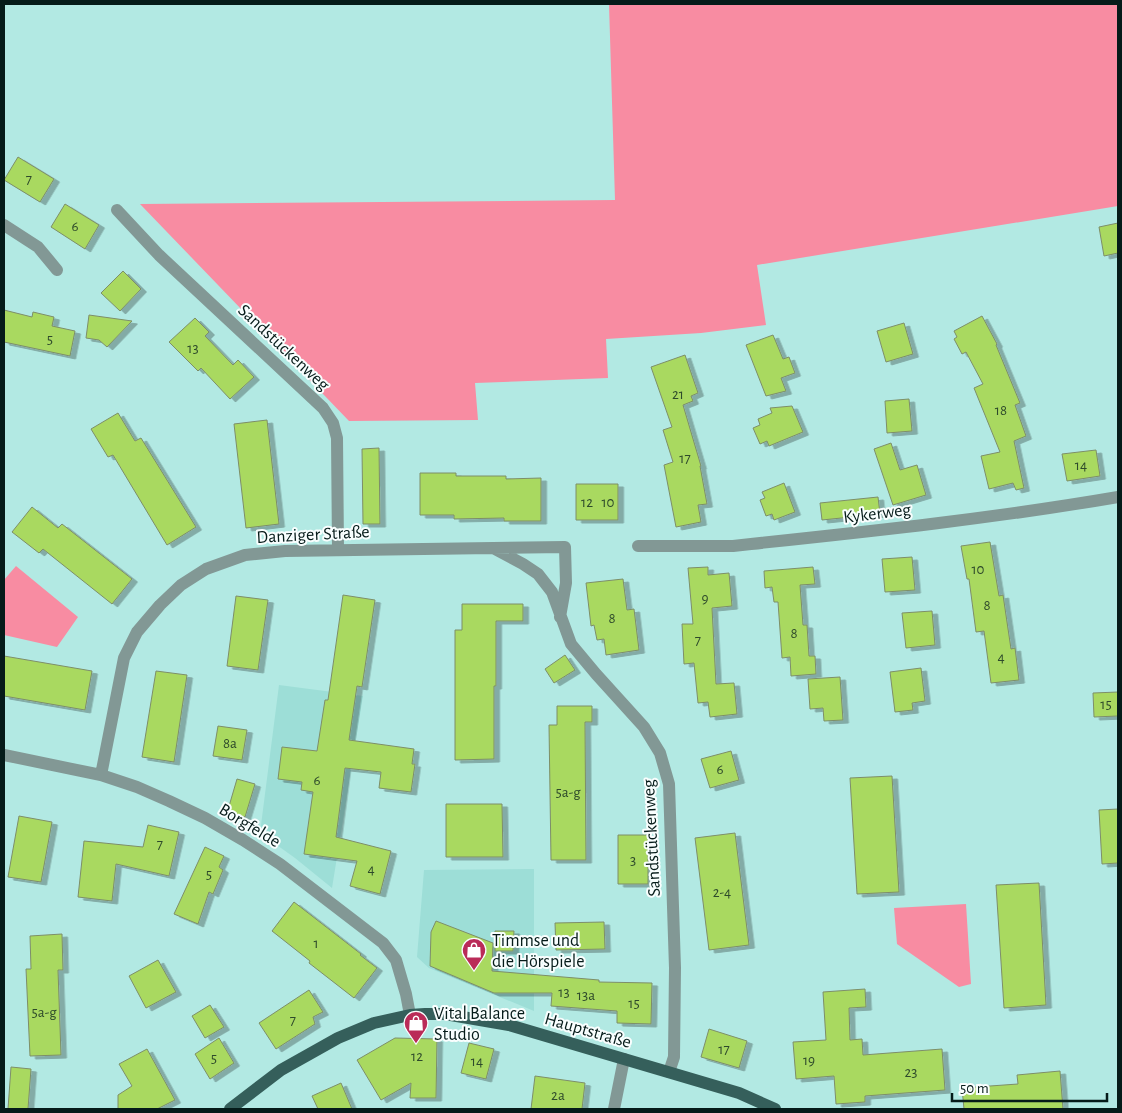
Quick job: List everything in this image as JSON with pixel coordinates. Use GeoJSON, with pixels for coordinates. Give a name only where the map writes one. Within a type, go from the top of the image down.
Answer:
{"type":"FeatureCollection","features":[{"type":"Feature","properties":{"kind":"main road","name":"Hauptstraße"},"geometry":{"type":"LineString","coordinates":[[230,1109],[281,1070],[338,1038],[374,1023],[410,1015],[445,1014],[509,1025],[739,1094],[775,1109]]}},
{"type":"Feature","properties":{"kind":"street","name":"Sandstückenweg"},"geometry":{"type":"LineString","coordinates":[[117,210],[159,255],[324,408],[333,423],[337,438],[338,549]]}},
{"type":"Feature","properties":{"kind":"street"},"geometry":{"type":"LineString","coordinates":[[4,225],[38,247],[57,270]]}},
{"type":"Feature","properties":{"kind":"street","name":"Kykerweg"},"geometry":{"type":"LineString","coordinates":[[638,546],[733,546],[955,521],[1118,498]]}},
{"type":"Feature","properties":{"kind":"street","name":"Danziger Straße"},"geometry":{"type":"LineString","coordinates":[[102,775],[124,658],[137,632],[160,605],[181,585],[206,569],[232,559],[245,555],[286,551],[338,549],[565,547],[566,583],[560,617]]}},
{"type":"Feature","properties":{"kind":"street","name":"Sandstückenweg"},"geometry":{"type":"LineString","coordinates":[[493,548],[538,574],[552,592],[571,644],[644,727],[660,753],[668,784],[675,968],[674,1057],[669,1072]]}},
{"type":"Feature","properties":{"kind":"street","name":"Borgfelde"},"geometry":{"type":"LineString","coordinates":[[4,755],[102,775],[137,787],[205,818],[243,840],[280,864],[383,943],[396,960],[410,1015]]}},
{"type":"Feature","properties":{"kind":"street"},"geometry":{"type":"LineString","coordinates":[[614,1109],[624,1059]]}},
{"type":"Feature","properties":{"kind":"shaded area"},"geometry":{"type":"Polygon","coordinates":[[[609,4],[1118,4],[1118,206],[757,265],[766,325],[701,333],[606,339],[608,378],[475,383],[478,420],[349,421],[140,204],[615,200],[609,4]]]}},
{"type":"Feature","properties":{"kind":"shaded area"},"geometry":{"type":"Polygon","coordinates":[[[16,566],[78,617],[57,647],[4,635],[4,580],[16,566]]]}},
{"type":"Feature","properties":{"kind":"shaded area"},"geometry":{"type":"Polygon","coordinates":[[[279,685],[363,696],[332,888],[260,833],[279,685]]]}},
{"type":"Feature","properties":{"kind":"shaded area"},"geometry":{"type":"Polygon","coordinates":[[[534,869],[534,1011],[429,968],[417,957],[424,870],[534,869]]]}},
{"type":"Feature","properties":{"kind":"shaded area"},"geometry":{"type":"Polygon","coordinates":[[[966,904],[971,984],[959,987],[897,944],[894,908],[966,904]]]}},
{"type":"Feature","properties":{"kind":"building"},"geometry":{"type":"Polygon","coordinates":[[[18,157],[54,179],[40,202],[4,180],[18,157]]]}},
{"type":"Feature","properties":{"kind":"building"},"geometry":{"type":"Polygon","coordinates":[[[65,204],[99,225],[85,249],[51,227],[65,204]]]}},
{"type":"Feature","properties":{"kind":"building"},"geometry":{"type":"Polygon","coordinates":[[[1118,223],[1118,253],[1104,256],[1099,227],[1118,223]]]}},
{"type":"Feature","properties":{"kind":"building"},"geometry":{"type":"Polygon","coordinates":[[[123,271],[141,289],[120,311],[101,293],[123,271]]]}},
{"type":"Feature","properties":{"kind":"building"},"geometry":{"type":"Polygon","coordinates":[[[4,310],[32,317],[33,312],[54,317],[52,326],[75,331],[70,356],[4,342],[4,310]]]}},
{"type":"Feature","properties":{"kind":"building"},"geometry":{"type":"Polygon","coordinates":[[[89,315],[132,321],[107,347],[99,340],[86,338],[89,315]]]}},
{"type":"Feature","properties":{"kind":"building"},"geometry":{"type":"Polygon","coordinates":[[[982,316],[997,344],[1020,403],[1015,405],[1026,436],[1014,441],[1024,488],[1016,490],[1013,483],[989,489],[981,456],[1000,452],[974,388],[983,384],[966,352],[962,354],[954,339],[957,337],[954,331],[982,316]]]}},
{"type":"Feature","properties":{"kind":"building"},"geometry":{"type":"Polygon","coordinates":[[[195,318],[209,332],[205,336],[233,365],[238,360],[254,377],[230,399],[201,368],[198,371],[169,342],[195,318]]]}},
{"type":"Feature","properties":{"kind":"building"},"geometry":{"type":"Polygon","coordinates":[[[904,323],[913,354],[886,362],[877,331],[904,323]]]}},
{"type":"Feature","properties":{"kind":"building"},"geometry":{"type":"Polygon","coordinates":[[[773,335],[783,359],[789,357],[795,373],[781,378],[786,391],[766,396],[746,345],[773,335]]]}},
{"type":"Feature","properties":{"kind":"building"},"geometry":{"type":"Polygon","coordinates":[[[685,355],[698,393],[691,396],[693,401],[683,405],[701,466],[707,504],[698,505],[701,522],[676,527],[664,465],[673,462],[663,430],[672,427],[651,367],[685,355]]]}},
{"type":"Feature","properties":{"kind":"building"},"geometry":{"type":"Polygon","coordinates":[[[909,399],[912,431],[887,433],[885,401],[909,399]]]}},
{"type":"Feature","properties":{"kind":"building"},"geometry":{"type":"Polygon","coordinates":[[[792,406],[803,432],[769,446],[767,441],[760,444],[753,428],[760,425],[758,419],[772,413],[770,408],[792,406]]]}},
{"type":"Feature","properties":{"kind":"building"},"geometry":{"type":"Polygon","coordinates":[[[118,413],[135,441],[141,438],[196,527],[167,545],[113,455],[108,457],[91,429],[118,413]]]}},
{"type":"Feature","properties":{"kind":"building"},"geometry":{"type":"Polygon","coordinates":[[[267,420],[279,524],[246,528],[234,424],[267,420]]]}},
{"type":"Feature","properties":{"kind":"building"},"geometry":{"type":"Polygon","coordinates":[[[891,443],[900,470],[917,465],[926,495],[893,505],[874,449],[891,443]]]}},
{"type":"Feature","properties":{"kind":"building"},"geometry":{"type":"Polygon","coordinates":[[[379,448],[380,524],[363,524],[362,449],[379,448]]]}},
{"type":"Feature","properties":{"kind":"building"},"geometry":{"type":"Polygon","coordinates":[[[1096,450],[1100,476],[1067,481],[1062,454],[1096,450]]]}},
{"type":"Feature","properties":{"kind":"building"},"geometry":{"type":"Polygon","coordinates":[[[420,473],[456,473],[456,476],[506,476],[506,479],[541,478],[541,521],[504,521],[504,518],[454,519],[454,515],[420,515],[420,473]]]}},
{"type":"Feature","properties":{"kind":"building"},"geometry":{"type":"Polygon","coordinates":[[[784,483],[795,512],[774,520],[772,514],[766,516],[760,500],[765,498],[762,492],[784,483]]]}},
{"type":"Feature","properties":{"kind":"building"},"geometry":{"type":"Polygon","coordinates":[[[576,484],[618,484],[618,520],[576,520],[576,484]]]}},
{"type":"Feature","properties":{"kind":"building"},"geometry":{"type":"Polygon","coordinates":[[[878,497],[880,514],[822,520],[820,503],[878,497]]]}},
{"type":"Feature","properties":{"kind":"building"},"geometry":{"type":"Polygon","coordinates":[[[32,507],[58,528],[62,524],[132,579],[112,604],[43,549],[39,553],[12,532],[32,507]]]}},
{"type":"Feature","properties":{"kind":"building"},"geometry":{"type":"Polygon","coordinates":[[[990,542],[999,596],[1003,595],[1011,649],[1015,648],[1019,680],[991,683],[984,631],[976,632],[969,579],[967,579],[961,546],[990,542]]]}},
{"type":"Feature","properties":{"kind":"building"},"geometry":{"type":"Polygon","coordinates":[[[912,557],[915,590],[885,592],[882,559],[912,557]]]}},
{"type":"Feature","properties":{"kind":"building"},"geometry":{"type":"Polygon","coordinates":[[[708,567],[708,575],[729,573],[732,606],[712,608],[716,684],[734,683],[737,714],[710,717],[708,702],[698,703],[694,663],[684,664],[682,624],[693,624],[688,568],[708,567]]]}},
{"type":"Feature","properties":{"kind":"building"},"geometry":{"type":"Polygon","coordinates":[[[813,567],[815,584],[800,585],[803,625],[807,625],[809,656],[815,656],[816,674],[791,676],[790,657],[782,658],[778,602],[774,602],[772,587],[765,588],[764,571],[813,567]]]}},
{"type":"Feature","properties":{"kind":"building"},"geometry":{"type":"Polygon","coordinates":[[[623,579],[627,610],[634,609],[639,650],[606,655],[604,639],[597,640],[594,625],[591,626],[586,583],[623,579]]]}},
{"type":"Feature","properties":{"kind":"building"},"geometry":{"type":"Polygon","coordinates":[[[343,595],[375,600],[362,687],[357,686],[349,740],[414,749],[412,764],[415,764],[411,792],[379,788],[381,772],[345,768],[336,837],[391,851],[380,894],[350,886],[357,861],[304,854],[313,792],[301,790],[302,782],[278,779],[282,747],[317,751],[325,700],[328,700],[343,595]]]}},
{"type":"Feature","properties":{"kind":"building"},"geometry":{"type":"Polygon","coordinates":[[[236,596],[268,600],[258,670],[227,666],[236,596]]]}},
{"type":"Feature","properties":{"kind":"building"},"geometry":{"type":"Polygon","coordinates":[[[462,604],[523,604],[523,621],[496,621],[494,759],[455,760],[455,630],[462,630],[462,604]]]}},
{"type":"Feature","properties":{"kind":"building"},"geometry":{"type":"Polygon","coordinates":[[[932,611],[935,645],[906,648],[902,613],[932,611]]]}},
{"type":"Feature","properties":{"kind":"building"},"geometry":{"type":"Polygon","coordinates":[[[565,655],[575,670],[554,683],[545,669],[565,655]]]}},
{"type":"Feature","properties":{"kind":"building"},"geometry":{"type":"Polygon","coordinates":[[[4,656],[92,671],[85,710],[4,696],[4,656]]]}},
{"type":"Feature","properties":{"kind":"building"},"geometry":{"type":"Polygon","coordinates":[[[921,668],[925,701],[912,703],[913,710],[895,712],[890,672],[921,668]]]}},
{"type":"Feature","properties":{"kind":"building"},"geometry":{"type":"Polygon","coordinates":[[[156,671],[187,675],[174,762],[142,757],[156,671]]]}},
{"type":"Feature","properties":{"kind":"building"},"geometry":{"type":"Polygon","coordinates":[[[840,677],[843,720],[824,721],[823,708],[810,709],[808,679],[840,677]]]}},
{"type":"Feature","properties":{"kind":"building"},"geometry":{"type":"Polygon","coordinates":[[[1118,692],[1118,716],[1094,717],[1093,693],[1118,692]]]}},
{"type":"Feature","properties":{"kind":"building"},"geometry":{"type":"Polygon","coordinates":[[[557,706],[592,706],[592,722],[585,722],[586,860],[551,860],[549,725],[557,725],[557,706]]]}},
{"type":"Feature","properties":{"kind":"building"},"geometry":{"type":"Polygon","coordinates":[[[218,726],[247,730],[242,760],[213,756],[218,726]]]}},
{"type":"Feature","properties":{"kind":"building"},"geometry":{"type":"Polygon","coordinates":[[[731,751],[739,780],[710,788],[701,759],[731,751]]]}},
{"type":"Feature","properties":{"kind":"building"},"geometry":{"type":"Polygon","coordinates":[[[892,776],[899,892],[857,894],[850,778],[892,776]]]}},
{"type":"Feature","properties":{"kind":"building"},"geometry":{"type":"Polygon","coordinates":[[[237,779],[255,784],[245,817],[227,813],[237,779]]]}},
{"type":"Feature","properties":{"kind":"building"},"geometry":{"type":"Polygon","coordinates":[[[446,804],[502,804],[503,857],[446,857],[446,804]]]}},
{"type":"Feature","properties":{"kind":"building"},"geometry":{"type":"Polygon","coordinates":[[[1118,809],[1118,863],[1102,864],[1099,810],[1118,809]]]}},
{"type":"Feature","properties":{"kind":"building"},"geometry":{"type":"Polygon","coordinates":[[[19,816],[52,822],[41,882],[8,877],[19,816]]]}},
{"type":"Feature","properties":{"kind":"building"},"geometry":{"type":"Polygon","coordinates":[[[148,825],[179,832],[169,876],[116,864],[112,901],[78,897],[84,841],[143,847],[148,825]]]}},
{"type":"Feature","properties":{"kind":"building"},"geometry":{"type":"Polygon","coordinates":[[[735,833],[749,945],[709,950],[695,838],[735,833]]]}},
{"type":"Feature","properties":{"kind":"building"},"geometry":{"type":"Polygon","coordinates":[[[618,835],[648,835],[648,884],[618,884],[618,835]]]}},
{"type":"Feature","properties":{"kind":"building"},"geometry":{"type":"Polygon","coordinates":[[[205,847],[224,856],[219,867],[223,870],[213,894],[209,892],[198,924],[174,914],[205,847]]]}},
{"type":"Feature","properties":{"kind":"building"},"geometry":{"type":"Polygon","coordinates":[[[1039,883],[1046,1005],[1004,1008],[996,885],[1039,883]]]}},
{"type":"Feature","properties":{"kind":"building"},"geometry":{"type":"Polygon","coordinates":[[[294,902],[377,968],[354,998],[272,931],[294,902]]]}},
{"type":"Feature","properties":{"kind":"building"},"geometry":{"type":"Polygon","coordinates":[[[436,921],[493,943],[492,971],[599,980],[599,982],[652,983],[651,1024],[617,1023],[617,1011],[551,1006],[552,993],[494,993],[430,966],[431,932],[436,921]]]}},
{"type":"Feature","properties":{"kind":"building"},"geometry":{"type":"Polygon","coordinates":[[[604,922],[605,949],[556,950],[555,923],[604,922]]]}},
{"type":"Feature","properties":{"kind":"building"},"geometry":{"type":"Polygon","coordinates":[[[495,931],[514,931],[513,951],[495,951],[495,931]]]}},
{"type":"Feature","properties":{"kind":"building"},"geometry":{"type":"Polygon","coordinates":[[[62,934],[63,970],[58,970],[61,1055],[30,1056],[26,969],[31,969],[30,936],[62,934]]]}},
{"type":"Feature","properties":{"kind":"building"},"geometry":{"type":"Polygon","coordinates":[[[158,960],[176,992],[146,1008],[129,976],[158,960]]]}},
{"type":"Feature","properties":{"kind":"building"},"geometry":{"type":"Polygon","coordinates":[[[865,989],[866,1007],[849,1008],[850,1040],[862,1039],[863,1055],[942,1049],[945,1090],[865,1096],[865,1102],[836,1104],[834,1076],[796,1079],[793,1042],[826,1040],[823,992],[865,989]]]}},
{"type":"Feature","properties":{"kind":"building"},"geometry":{"type":"Polygon","coordinates":[[[309,990],[323,1012],[313,1017],[315,1024],[276,1049],[259,1023],[309,990]]]}},
{"type":"Feature","properties":{"kind":"building"},"geometry":{"type":"Polygon","coordinates":[[[210,1005],[224,1027],[205,1038],[192,1016],[210,1005]]]}},
{"type":"Feature","properties":{"kind":"building"},"geometry":{"type":"Polygon","coordinates":[[[709,1029],[747,1041],[739,1068],[701,1057],[709,1029]]]}},
{"type":"Feature","properties":{"kind":"building"},"geometry":{"type":"Polygon","coordinates":[[[219,1038],[234,1063],[210,1079],[195,1054],[219,1038]]]}},
{"type":"Feature","properties":{"kind":"building"},"geometry":{"type":"Polygon","coordinates":[[[395,1038],[437,1039],[436,1098],[410,1098],[411,1083],[381,1100],[357,1060],[395,1038]]]}},
{"type":"Feature","properties":{"kind":"building"},"geometry":{"type":"Polygon","coordinates":[[[469,1043],[494,1049],[486,1079],[461,1073],[469,1043]]]}},
{"type":"Feature","properties":{"kind":"building"},"geometry":{"type":"Polygon","coordinates":[[[147,1049],[175,1100],[157,1109],[118,1109],[118,1095],[132,1086],[119,1064],[147,1049]]]}},
{"type":"Feature","properties":{"kind":"building"},"geometry":{"type":"Polygon","coordinates":[[[11,1067],[31,1069],[28,1109],[8,1109],[11,1067]]]}},
{"type":"Feature","properties":{"kind":"building"},"geometry":{"type":"Polygon","coordinates":[[[1060,1071],[1063,1109],[964,1109],[962,1088],[1018,1084],[1017,1075],[1060,1071]]]}},
{"type":"Feature","properties":{"kind":"building"},"geometry":{"type":"Polygon","coordinates":[[[535,1076],[585,1083],[582,1109],[531,1109],[535,1076]]]}},
{"type":"Feature","properties":{"kind":"building"},"geometry":{"type":"Polygon","coordinates":[[[341,1083],[352,1109],[318,1109],[312,1096],[341,1083]]]}},
{"type":"Feature","properties":{"kind":"place","name":"Timmse und die Hörspiele"},"geometry":{"type":"Point","coordinates":[474,971]}},
{"type":"Feature","properties":{"kind":"place","name":"Vital Balance Studio"},"geometry":{"type":"Point","coordinates":[416,1044]}}]}
